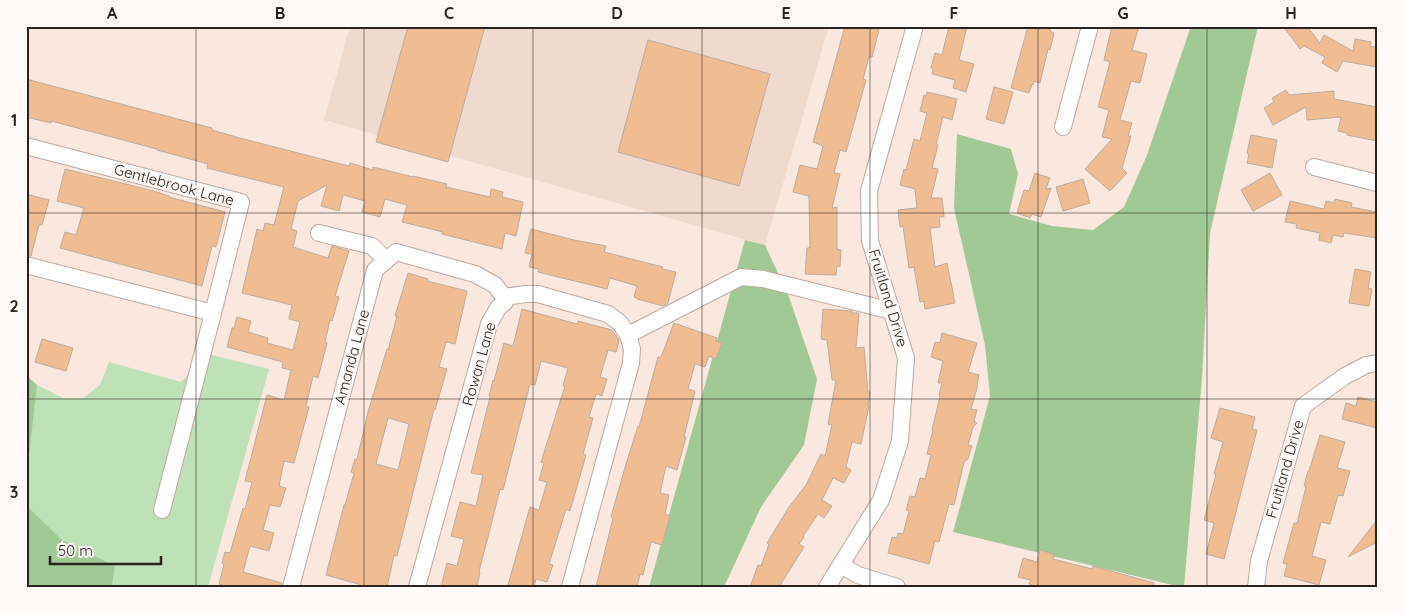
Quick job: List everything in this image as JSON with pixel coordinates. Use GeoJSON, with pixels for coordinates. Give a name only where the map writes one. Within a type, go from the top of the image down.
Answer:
{"type":"FeatureCollection","features":[{"type":"Feature","properties":{"kind":"street","name":"Fruitland Drive"},"geometry":{"type":"LineString","coordinates":[[827,587],[881,500],[900,441],[906,358],[870,241],[869,191],[915,26]]}},
{"type":"Feature","properties":{"kind":"street"},"geometry":{"type":"LineString","coordinates":[[1062,127],[1090,26]]}},
{"type":"Feature","properties":{"kind":"street","name":"Gentlebrook Lane"},"geometry":{"type":"LineString","coordinates":[[26,146],[241,202],[162,510]]}},
{"type":"Feature","properties":{"kind":"street"},"geometry":{"type":"LineString","coordinates":[[1314,167],[1377,184]]}},
{"type":"Feature","properties":{"kind":"street"},"geometry":{"type":"LineString","coordinates":[[319,233],[372,246],[386,260],[396,252],[475,274],[495,285],[504,297],[538,294],[600,311],[608,314],[620,323],[628,335],[632,349],[631,363],[570,587]]}},
{"type":"Feature","properties":{"kind":"street","name":"Amanda Lane"},"geometry":{"type":"LineString","coordinates":[[291,587],[376,270],[386,260]]}},
{"type":"Feature","properties":{"kind":"street"},"geometry":{"type":"LineString","coordinates":[[26,265],[213,313]]}},
{"type":"Feature","properties":{"kind":"street"},"geometry":{"type":"LineString","coordinates":[[628,335],[741,277],[763,279],[892,311]]}},
{"type":"Feature","properties":{"kind":"street","name":"Rowan Lane"},"geometry":{"type":"LineString","coordinates":[[417,587],[489,324],[498,308],[505,302],[504,297]]}},
{"type":"Feature","properties":{"kind":"street","name":"Fruitland Drive"},"geometry":{"type":"LineString","coordinates":[[1256,587],[1259,562],[1303,406],[1345,376],[1366,365],[1377,363]]}},
{"type":"Feature","properties":{"kind":"street"},"geometry":{"type":"LineString","coordinates":[[841,565],[858,575],[897,587]]}},
{"type":"Feature","properties":{"kind":"shaded area"},"geometry":{"type":"Polygon","coordinates":[[[350,26],[829,26],[765,245],[324,120],[350,26]]]}},
{"type":"Feature","properties":{"kind":"green space"},"geometry":{"type":"Polygon","coordinates":[[[1191,26],[1258,26],[1210,233],[1202,378],[1184,587],[1181,587],[953,532],[990,396],[985,345],[954,208],[957,134],[1011,149],[1018,174],[1009,214],[1052,226],[1093,230],[1124,207],[1147,155],[1191,26]]]}},
{"type":"Feature","properties":{"kind":"green space"},"geometry":{"type":"Polygon","coordinates":[[[745,240],[765,245],[789,297],[817,379],[804,445],[761,507],[724,587],[649,587],[745,240]]]}},
{"type":"Feature","properties":{"kind":"green space"},"geometry":{"type":"Polygon","coordinates":[[[208,354],[269,369],[208,587],[112,587],[115,566],[61,539],[26,505],[26,485],[37,385],[63,398],[83,398],[100,385],[109,362],[181,382],[208,354]]]}},
{"type":"Feature","properties":{"kind":"green space"},"geometry":{"type":"Polygon","coordinates":[[[26,375],[37,385],[26,485],[26,375]]]}},
{"type":"Feature","properties":{"kind":"green space"},"geometry":{"type":"Polygon","coordinates":[[[26,505],[61,539],[115,566],[112,587],[26,587],[26,505]]]}},
{"type":"Feature","properties":{"kind":"building"},"geometry":{"type":"Polygon","coordinates":[[[408,26],[485,26],[448,162],[376,142],[408,26]]]}},
{"type":"Feature","properties":{"kind":"building"},"geometry":{"type":"Polygon","coordinates":[[[845,26],[880,26],[872,57],[869,57],[863,79],[866,80],[846,152],[840,150],[834,173],[840,174],[832,208],[837,207],[837,249],[841,250],[840,267],[837,266],[836,275],[805,274],[807,248],[810,248],[809,196],[793,192],[800,165],[817,169],[823,146],[813,142],[845,26]]]}},
{"type":"Feature","properties":{"kind":"building"},"geometry":{"type":"Polygon","coordinates":[[[949,26],[967,26],[959,60],[974,64],[966,92],[953,88],[955,80],[932,74],[933,69],[931,68],[935,53],[942,55],[949,26]]]}},
{"type":"Feature","properties":{"kind":"building"},"geometry":{"type":"Polygon","coordinates":[[[1028,26],[1051,26],[1050,31],[1054,33],[1040,83],[1034,81],[1029,93],[1011,88],[1028,26]]]}},
{"type":"Feature","properties":{"kind":"building"},"geometry":{"type":"Polygon","coordinates":[[[1112,26],[1139,26],[1132,50],[1147,54],[1140,83],[1131,81],[1120,120],[1132,123],[1128,136],[1131,136],[1122,168],[1127,173],[1110,191],[1085,169],[1112,139],[1102,137],[1109,110],[1098,107],[1110,62],[1104,60],[1112,26]]]}},
{"type":"Feature","properties":{"kind":"building"},"geometry":{"type":"Polygon","coordinates":[[[1283,26],[1307,26],[1320,43],[1324,35],[1353,51],[1355,39],[1371,42],[1370,46],[1377,48],[1377,67],[1343,61],[1337,72],[1322,63],[1325,57],[1304,46],[1300,49],[1283,26]]]}},
{"type":"Feature","properties":{"kind":"building"},"geometry":{"type":"Polygon","coordinates":[[[648,40],[770,74],[739,186],[618,152],[648,40]]]}},
{"type":"Feature","properties":{"kind":"building"},"geometry":{"type":"Polygon","coordinates":[[[26,79],[349,166],[350,163],[373,170],[373,167],[447,184],[446,187],[490,197],[491,189],[503,192],[502,197],[523,202],[516,236],[505,233],[502,249],[402,222],[407,205],[385,199],[380,217],[362,212],[365,201],[343,195],[339,211],[321,206],[327,185],[298,201],[291,229],[297,231],[293,247],[328,258],[332,246],[349,251],[335,296],[339,297],[332,321],[330,320],[325,342],[327,343],[318,378],[313,376],[306,406],[309,407],[294,463],[284,461],[279,486],[286,488],[280,507],[270,505],[263,530],[274,533],[269,551],[250,546],[243,572],[282,583],[281,587],[227,587],[219,584],[225,552],[230,553],[252,482],[245,481],[267,395],[284,400],[291,370],[282,368],[283,362],[227,347],[232,328],[234,328],[237,317],[251,321],[248,332],[268,338],[267,343],[293,350],[300,322],[289,319],[292,305],[242,293],[257,229],[263,231],[265,223],[274,225],[284,187],[207,168],[208,164],[157,149],[51,121],[51,123],[26,117],[26,79]]]}},
{"type":"Feature","properties":{"kind":"building"},"geometry":{"type":"Polygon","coordinates":[[[994,87],[1013,92],[1004,124],[986,119],[994,87]]]}},
{"type":"Feature","properties":{"kind":"building"},"geometry":{"type":"Polygon","coordinates":[[[1286,90],[1289,95],[1334,91],[1334,99],[1377,107],[1377,141],[1347,135],[1347,133],[1338,131],[1341,117],[1307,120],[1306,107],[1273,125],[1264,108],[1274,102],[1272,98],[1286,90]]]}},
{"type":"Feature","properties":{"kind":"building"},"geometry":{"type":"Polygon","coordinates":[[[927,92],[957,99],[952,120],[943,117],[932,168],[938,169],[931,198],[942,198],[944,217],[939,217],[940,227],[930,228],[935,267],[947,263],[955,303],[925,309],[924,301],[920,302],[914,267],[909,268],[903,226],[900,227],[898,210],[917,208],[915,189],[900,185],[914,139],[920,141],[927,113],[920,111],[924,95],[926,96],[927,92]]]}},
{"type":"Feature","properties":{"kind":"building"},"geometry":{"type":"Polygon","coordinates":[[[1251,135],[1277,140],[1272,168],[1247,163],[1251,135]]]}},
{"type":"Feature","properties":{"kind":"building"},"geometry":{"type":"Polygon","coordinates":[[[65,169],[150,190],[225,212],[216,247],[212,246],[202,286],[60,248],[65,232],[76,235],[84,208],[57,201],[65,169]]]}},
{"type":"Feature","properties":{"kind":"building"},"geometry":{"type":"Polygon","coordinates":[[[1035,173],[1050,178],[1046,189],[1051,188],[1041,217],[1032,214],[1030,218],[1017,213],[1024,190],[1029,191],[1035,173]]]}},
{"type":"Feature","properties":{"kind":"building"},"geometry":{"type":"Polygon","coordinates":[[[1270,173],[1282,195],[1253,211],[1241,190],[1270,173]]]}},
{"type":"Feature","properties":{"kind":"building"},"geometry":{"type":"Polygon","coordinates":[[[1083,179],[1090,203],[1063,211],[1056,187],[1083,179]]]}},
{"type":"Feature","properties":{"kind":"building"},"geometry":{"type":"Polygon","coordinates":[[[26,194],[49,200],[42,225],[39,225],[31,256],[26,255],[26,194]]]}},
{"type":"Feature","properties":{"kind":"building"},"geometry":{"type":"Polygon","coordinates":[[[1335,199],[1352,203],[1351,207],[1377,212],[1377,238],[1344,233],[1343,237],[1333,235],[1331,243],[1319,240],[1320,233],[1296,228],[1297,224],[1285,222],[1290,201],[1324,209],[1326,201],[1334,203],[1335,199]]]}},
{"type":"Feature","properties":{"kind":"building"},"geometry":{"type":"Polygon","coordinates":[[[531,229],[606,246],[604,252],[676,272],[668,303],[663,306],[637,299],[634,297],[637,286],[610,278],[607,289],[538,272],[539,269],[529,267],[532,254],[525,253],[531,229]]]}},
{"type":"Feature","properties":{"kind":"building"},"geometry":{"type":"Polygon","coordinates":[[[1355,269],[1371,272],[1368,288],[1372,289],[1369,306],[1349,303],[1355,269]]]}},
{"type":"Feature","properties":{"kind":"building"},"geometry":{"type":"Polygon","coordinates":[[[408,273],[428,279],[427,281],[467,291],[455,344],[446,342],[439,367],[447,369],[434,409],[397,556],[394,555],[387,587],[358,587],[358,584],[326,575],[354,473],[351,472],[355,459],[357,459],[368,412],[388,350],[397,316],[395,316],[408,273]],[[388,418],[376,464],[398,470],[409,424],[388,418]]]}},
{"type":"Feature","properties":{"kind":"building"},"geometry":{"type":"Polygon","coordinates":[[[522,309],[577,324],[578,321],[612,330],[619,340],[616,352],[608,350],[600,377],[607,379],[602,396],[596,394],[589,417],[593,418],[583,454],[586,455],[570,511],[566,509],[549,564],[553,565],[547,582],[536,579],[534,587],[514,587],[508,585],[530,507],[539,510],[547,482],[539,480],[544,463],[541,462],[565,386],[563,386],[568,368],[541,361],[535,385],[530,384],[503,490],[500,489],[479,571],[477,587],[441,587],[447,563],[457,566],[464,539],[451,536],[460,502],[476,506],[483,475],[471,473],[493,380],[504,343],[513,346],[522,309]]]}},
{"type":"Feature","properties":{"kind":"building"},"geometry":{"type":"Polygon","coordinates":[[[823,309],[859,313],[856,348],[864,347],[868,392],[870,392],[861,444],[852,442],[846,467],[851,470],[844,483],[833,478],[822,500],[832,506],[824,518],[818,514],[803,536],[799,544],[804,547],[779,587],[750,587],[758,565],[761,566],[769,544],[767,543],[789,507],[806,485],[821,454],[825,456],[832,425],[828,424],[836,380],[832,380],[827,340],[821,339],[823,309]]]}},
{"type":"Feature","properties":{"kind":"building"},"geometry":{"type":"Polygon","coordinates":[[[674,323],[717,338],[716,341],[722,343],[716,359],[709,356],[705,367],[695,364],[688,389],[695,391],[684,437],[686,437],[677,470],[666,466],[660,493],[669,495],[665,514],[670,516],[662,545],[651,542],[643,575],[640,574],[637,587],[596,587],[613,518],[611,517],[626,464],[639,427],[658,357],[661,357],[674,323]]]}},
{"type":"Feature","properties":{"kind":"building"},"geometry":{"type":"Polygon","coordinates":[[[942,333],[977,343],[968,372],[979,375],[971,409],[977,410],[974,421],[977,423],[973,427],[968,445],[972,446],[968,459],[964,462],[954,505],[949,504],[939,542],[935,541],[929,564],[888,553],[892,537],[897,538],[898,533],[903,534],[909,511],[906,510],[910,496],[915,497],[920,478],[925,479],[931,455],[927,454],[940,396],[942,383],[938,383],[943,361],[931,357],[935,342],[940,343],[942,333]]]}},
{"type":"Feature","properties":{"kind":"building"},"geometry":{"type":"Polygon","coordinates":[[[42,339],[73,348],[66,371],[35,362],[42,339]]]}},
{"type":"Feature","properties":{"kind":"building"},"geometry":{"type":"Polygon","coordinates":[[[1358,397],[1377,402],[1377,428],[1342,419],[1346,403],[1356,406],[1358,397]]]}},
{"type":"Feature","properties":{"kind":"building"},"geometry":{"type":"Polygon","coordinates":[[[1220,408],[1255,417],[1252,429],[1257,430],[1224,559],[1206,554],[1214,523],[1204,520],[1223,442],[1211,438],[1220,408]]]}},
{"type":"Feature","properties":{"kind":"building"},"geometry":{"type":"Polygon","coordinates":[[[1320,435],[1345,442],[1337,468],[1350,471],[1343,496],[1338,495],[1330,524],[1321,522],[1312,556],[1326,560],[1319,585],[1284,576],[1287,564],[1283,563],[1294,523],[1297,523],[1306,487],[1304,486],[1320,435]]]}},
{"type":"Feature","properties":{"kind":"building"},"geometry":{"type":"Polygon","coordinates":[[[1377,520],[1377,542],[1348,557],[1377,520]]]}},
{"type":"Feature","properties":{"kind":"building"},"geometry":{"type":"Polygon","coordinates":[[[1040,550],[1054,554],[1053,559],[1092,569],[1093,566],[1154,583],[1154,587],[1040,587],[1029,584],[1031,580],[1018,577],[1023,558],[1037,562],[1040,550]]]}}]}
